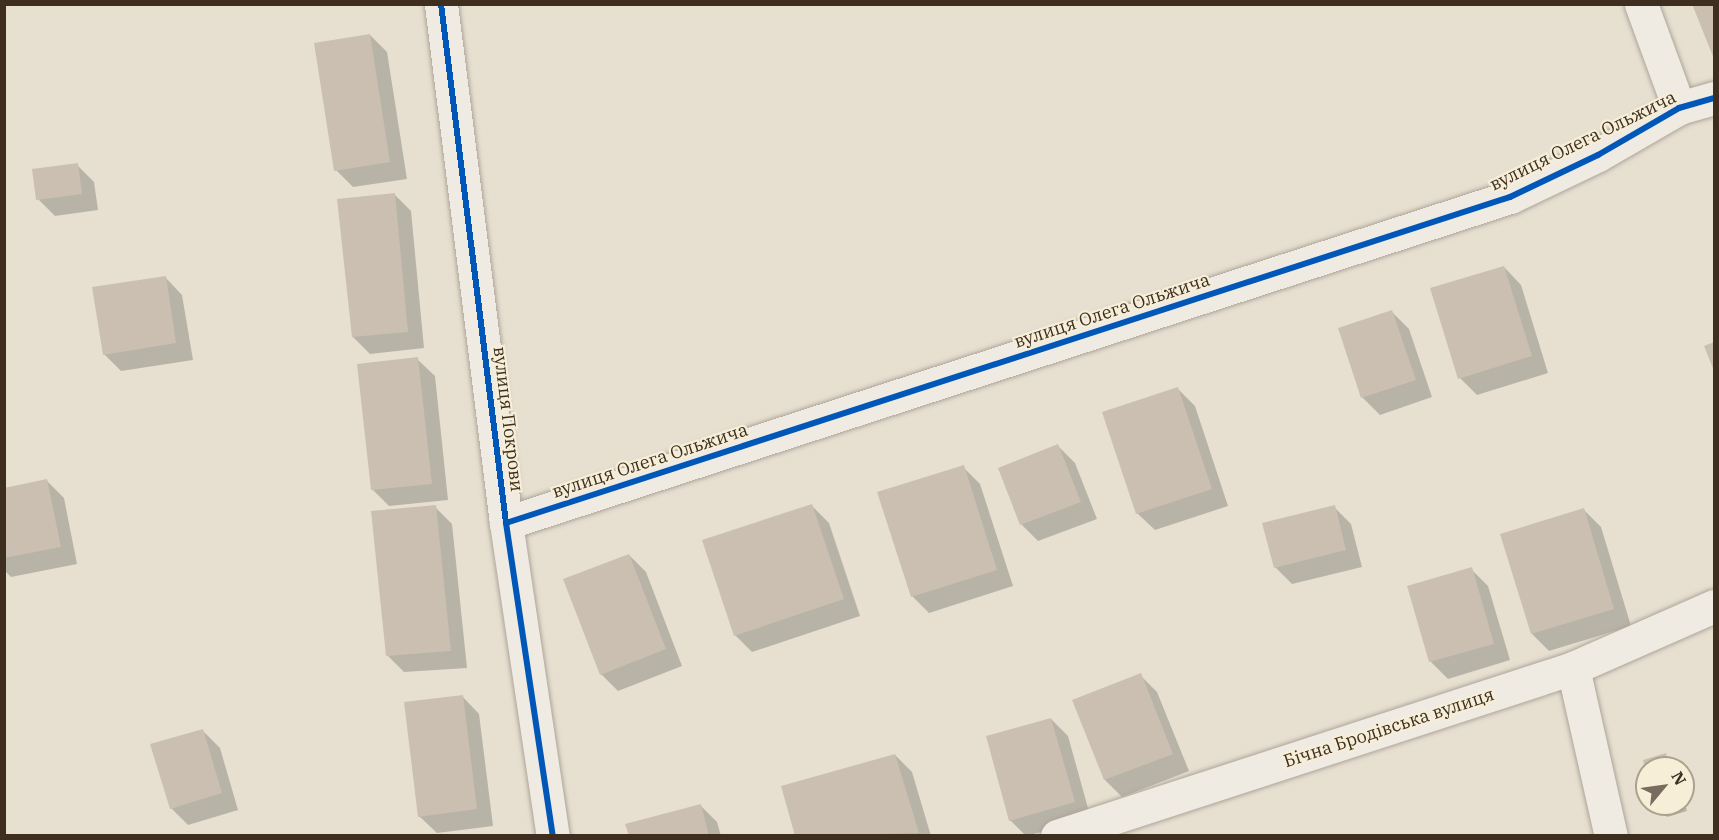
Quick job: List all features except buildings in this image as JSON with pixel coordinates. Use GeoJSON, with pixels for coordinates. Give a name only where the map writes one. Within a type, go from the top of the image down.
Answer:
{"type":"FeatureCollection","features":[{"type":"Feature","properties":{"kind":"street","name":"вулиця Покрови"},"geometry":{"type":"LineString","coordinates":[[441,4],[506,523],[553,836]]}},
{"type":"Feature","properties":{"kind":"street"},"geometry":{"type":"LineString","coordinates":[[1641,4],[1679,108]]}},
{"type":"Feature","properties":{"kind":"street","name":"вулиця Олега Ольжича"},"geometry":{"type":"LineString","coordinates":[[506,523],[1510,197],[1598,155],[1679,108],[1714,98]]}},
{"type":"Feature","properties":{"kind":"street","name":"Бічна Бродівська вулиця"},"geometry":{"type":"LineString","coordinates":[[1058,836],[1573,668],[1714,606]]}},
{"type":"Feature","properties":{"kind":"street"},"geometry":{"type":"LineString","coordinates":[[1573,668],[1611,836]]}},
{"type":"Feature","properties":{"kind":"cycle path"},"geometry":{"type":"LineString","coordinates":[[441,4],[506,523],[553,836]]}},
{"type":"Feature","properties":{"kind":"cycle path"},"geometry":{"type":"LineString","coordinates":[[506,523],[1510,197],[1598,155],[1679,108],[1714,98]]}}]}
